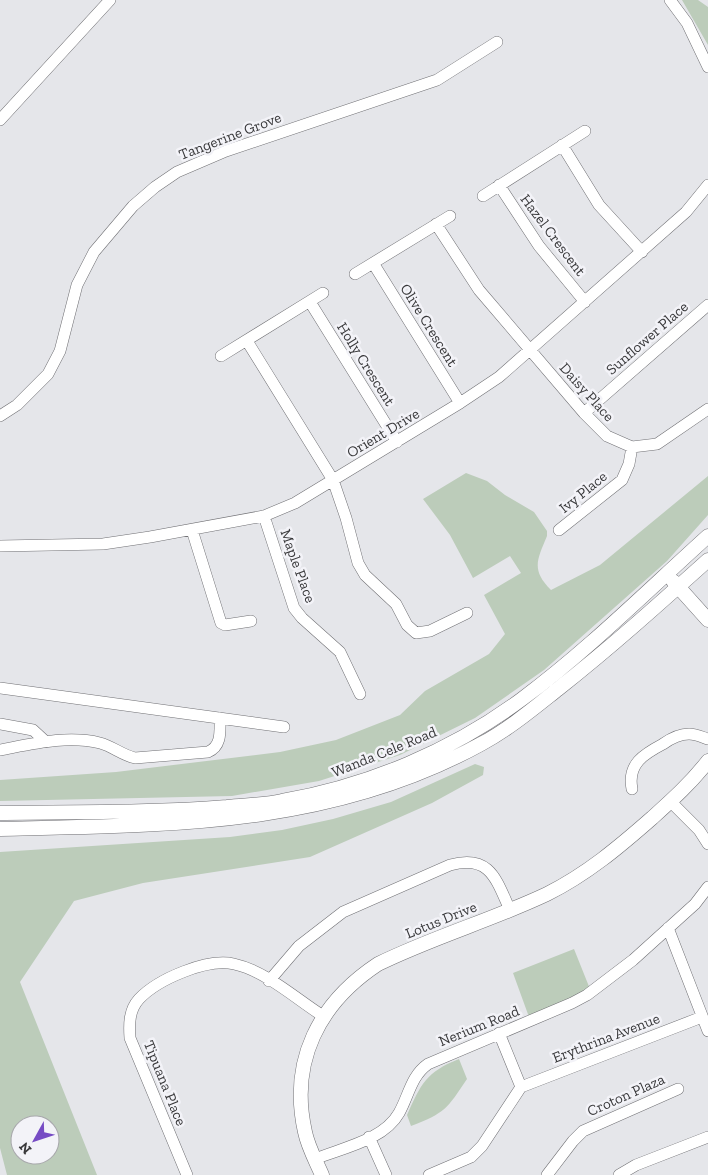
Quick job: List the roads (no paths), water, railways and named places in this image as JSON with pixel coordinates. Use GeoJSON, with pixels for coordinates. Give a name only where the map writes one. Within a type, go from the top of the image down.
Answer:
{"type":"FeatureCollection","features":[{"type":"Feature","properties":{"kind":"street"},"geometry":{"type":"LineString","coordinates":[[0,120],[110,0]]}},
{"type":"Feature","properties":{"kind":"street"},"geometry":{"type":"LineString","coordinates":[[670,0],[687,23],[708,67]]}},
{"type":"Feature","properties":{"kind":"street","name":"Tangerine Grove"},"geometry":{"type":"LineString","coordinates":[[0,416],[16,404],[48,374],[60,351],[77,285],[94,252],[133,206],[155,188],[177,172],[226,151],[437,80],[497,42]]}},
{"type":"Feature","properties":{"kind":"street","name":"Hazel Crescent"},"geometry":{"type":"LineString","coordinates":[[482,196],[585,132]]}},
{"type":"Feature","properties":{"kind":"street"},"geometry":{"type":"LineString","coordinates":[[562,145],[599,205],[642,252]]}},
{"type":"Feature","properties":{"kind":"street","name":"Orient Drive"},"geometry":{"type":"LineString","coordinates":[[0,546],[103,544],[189,531],[264,516],[295,503],[397,442],[499,377],[686,212],[708,185]]}},
{"type":"Feature","properties":{"kind":"street","name":"Hazel Crescent"},"geometry":{"type":"LineString","coordinates":[[499,186],[539,246],[585,302]]}},
{"type":"Feature","properties":{"kind":"street"},"geometry":{"type":"LineString","coordinates":[[355,274],[450,216]]}},
{"type":"Feature","properties":{"kind":"street"},"geometry":{"type":"LineString","coordinates":[[436,224],[479,290],[530,349]]}},
{"type":"Feature","properties":{"kind":"street","name":"Olive Crescent"},"geometry":{"type":"LineString","coordinates":[[373,263],[460,403]]}},
{"type":"Feature","properties":{"kind":"street"},"geometry":{"type":"LineString","coordinates":[[221,356],[323,293]]}},
{"type":"Feature","properties":{"kind":"street","name":"Holly Crescent"},"geometry":{"type":"LineString","coordinates":[[310,302],[397,442]]}},
{"type":"Feature","properties":{"kind":"street","name":"Sunflower Place"},"geometry":{"type":"LineString","coordinates":[[584,413],[708,305]]}},
{"type":"Feature","properties":{"kind":"street"},"geometry":{"type":"LineString","coordinates":[[247,341],[333,480],[358,563],[365,576],[396,604],[411,630],[422,633],[467,613]]}},
{"type":"Feature","properties":{"kind":"street","name":"Daisy Place"},"geometry":{"type":"LineString","coordinates":[[530,349],[584,413],[607,436],[632,447]]}},
{"type":"Feature","properties":{"kind":"street"},"geometry":{"type":"LineString","coordinates":[[632,447],[657,444],[708,409]]}},
{"type":"Feature","properties":{"kind":"street","name":"Ivy Place"},"geometry":{"type":"LineString","coordinates":[[559,530],[622,480],[630,464],[632,447]]}},
{"type":"Feature","properties":{"kind":"street","name":"Maple Place"},"geometry":{"type":"LineString","coordinates":[[264,516],[294,608],[302,618],[340,652],[360,694]]}},
{"type":"Feature","properties":{"kind":"street"},"geometry":{"type":"LineString","coordinates":[[189,531],[221,623],[225,626],[251,621]]}},
{"type":"Feature","properties":{"kind":"street"},"geometry":{"type":"LineString","coordinates":[[189,531],[212,624]]}},
{"type":"Feature","properties":{"kind":"street","name":"Wanda Cele Road"},"geometry":{"type":"LineString","coordinates":[[0,813],[192,810],[281,802],[330,791],[379,775],[450,744],[522,699],[708,536]]}},
{"type":"Feature","properties":{"kind":"street","name":"Wanda Cele Road"},"geometry":{"type":"LineString","coordinates":[[0,829],[129,826],[244,818],[294,811],[344,799],[408,778],[481,744],[524,716],[599,658],[708,560]]}},
{"type":"Feature","properties":{"kind":"street"},"geometry":{"type":"LineString","coordinates":[[666,574],[708,620]]}},
{"type":"Feature","properties":{"kind":"street"},"geometry":{"type":"LineString","coordinates":[[0,688],[284,727]]}},
{"type":"Feature","properties":{"kind":"street"},"geometry":{"type":"LineString","coordinates":[[0,750],[70,739],[106,744],[135,758],[208,752],[213,750],[219,740],[220,718]]}},
{"type":"Feature","properties":{"kind":"street"},"geometry":{"type":"LineString","coordinates":[[0,724],[33,730],[46,742]]}},
{"type":"Feature","properties":{"kind":"street"},"geometry":{"type":"LineString","coordinates":[[632,789],[632,772],[638,759],[645,754],[668,740],[687,734],[708,739]]}},
{"type":"Feature","properties":{"kind":"street","name":"Lotus Drive"},"geometry":{"type":"LineString","coordinates":[[322,1175],[305,1135],[300,1096],[302,1070],[310,1042],[323,1016],[339,995],[357,978],[378,964],[547,894],[585,873],[615,851],[695,778],[708,762]]}},
{"type":"Feature","properties":{"kind":"street"},"geometry":{"type":"LineString","coordinates":[[670,801],[699,830],[708,844]]}},
{"type":"Feature","properties":{"kind":"street"},"geometry":{"type":"LineString","coordinates":[[269,981],[290,955],[331,919],[450,865],[464,861],[482,864],[493,877],[510,910]]}},
{"type":"Feature","properties":{"kind":"street","name":"Nerium Road"},"geometry":{"type":"LineString","coordinates":[[315,1159],[369,1137],[392,1122],[421,1069],[436,1059],[572,1003],[587,995],[615,975],[695,904],[708,887]]}},
{"type":"Feature","properties":{"kind":"street"},"geometry":{"type":"LineString","coordinates":[[668,928],[708,1031]]}},
{"type":"Feature","properties":{"kind":"street","name":"Tipuana Place"},"geometry":{"type":"LineString","coordinates":[[187,1175],[130,1038],[129,1023],[131,1012],[139,998],[161,983],[208,964],[234,964],[249,969],[323,1016]]}},
{"type":"Feature","properties":{"kind":"street","name":"Erythrina Avenue"},"geometry":{"type":"LineString","coordinates":[[521,1087],[702,1017]]}},
{"type":"Feature","properties":{"kind":"street"},"geometry":{"type":"LineString","coordinates":[[429,1175],[472,1157],[521,1087],[499,1033]]}},
{"type":"Feature","properties":{"kind":"street","name":"Croton Plaza"},"geometry":{"type":"LineString","coordinates":[[547,1175],[583,1131],[678,1089]]}},
{"type":"Feature","properties":{"kind":"street"},"geometry":{"type":"LineString","coordinates":[[369,1137],[386,1175]]}},
{"type":"Feature","properties":{"kind":"street"},"geometry":{"type":"LineString","coordinates":[[619,1175],[636,1165],[708,1137]]}}]}
